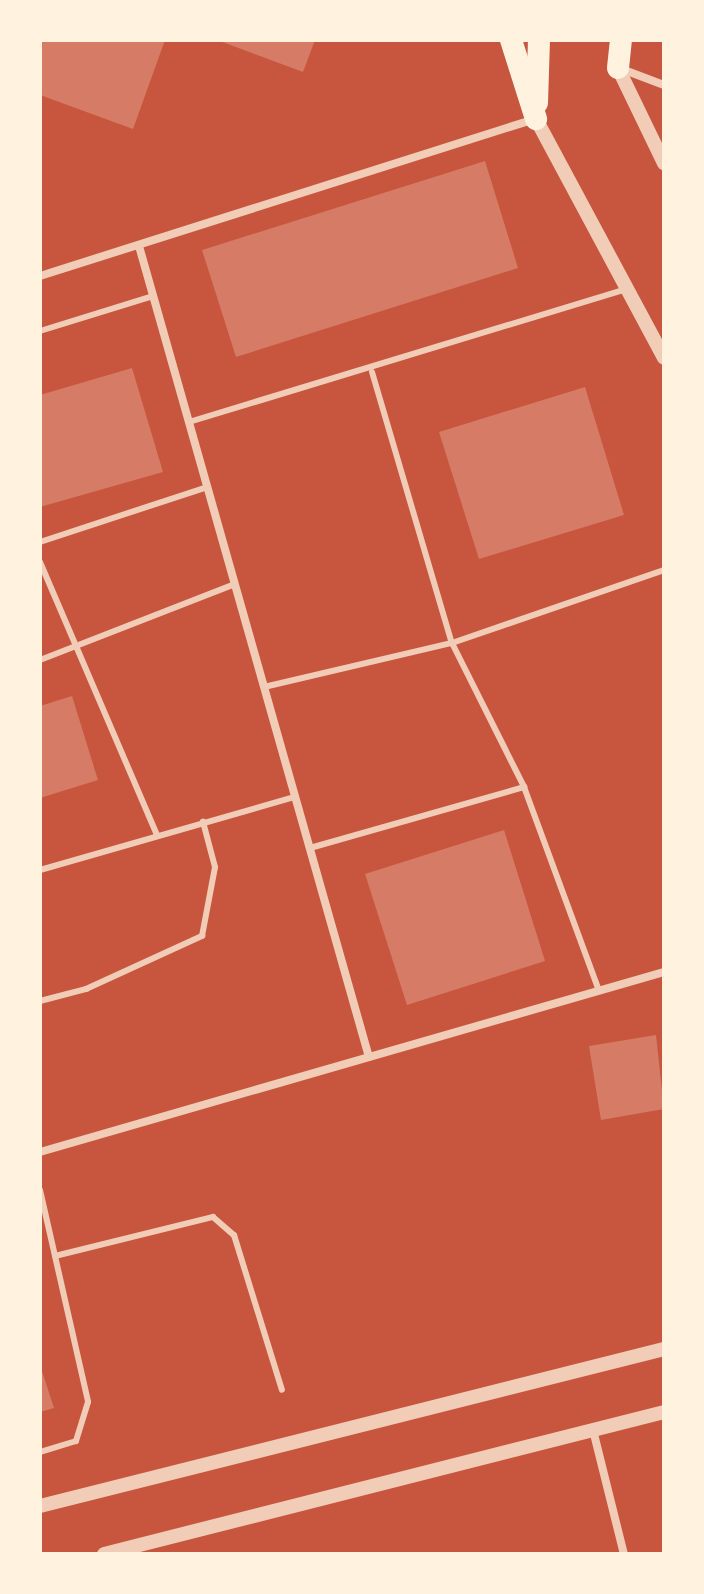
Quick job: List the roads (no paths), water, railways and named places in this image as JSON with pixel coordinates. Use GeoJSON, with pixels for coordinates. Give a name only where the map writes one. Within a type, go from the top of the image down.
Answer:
{"type":"FeatureCollection","features":[{"type":"Feature","properties":{"kind":"highway"},"geometry":{"type":"LineString","coordinates":[[511,40],[536,119]]}},
{"type":"Feature","properties":{"kind":"highway"},"geometry":{"type":"LineString","coordinates":[[536,119],[539,40]]}},
{"type":"Feature","properties":{"kind":"highway"},"geometry":{"type":"LineString","coordinates":[[618,68],[621,40]]}},
{"type":"Feature","properties":{"kind":"street"},"geometry":{"type":"LineString","coordinates":[[618,68],[664,85]]}},
{"type":"Feature","properties":{"kind":"street"},"geometry":{"type":"LineString","coordinates":[[618,68],[664,163]]}},
{"type":"Feature","properties":{"kind":"street"},"geometry":{"type":"LineString","coordinates":[[40,276],[536,119],[664,358]]}},
{"type":"Feature","properties":{"kind":"street"},"geometry":{"type":"LineString","coordinates":[[139,246],[369,1057]]}},
{"type":"Feature","properties":{"kind":"street"},"geometry":{"type":"LineString","coordinates":[[40,1152],[664,972]]}},
{"type":"Feature","properties":{"kind":"street"},"geometry":{"type":"LineString","coordinates":[[40,1506],[664,1349]]}},
{"type":"Feature","properties":{"kind":"street"},"geometry":{"type":"LineString","coordinates":[[104,1554],[664,1412]]}},
{"type":"Feature","properties":{"kind":"street"},"geometry":{"type":"LineString","coordinates":[[593,1430],[624,1554]]}},
{"type":"Feature","properties":{"kind":"lane"},"geometry":{"type":"LineString","coordinates":[[189,422],[372,372],[629,288]]}},
{"type":"Feature","properties":{"kind":"lane"},"geometry":{"type":"LineString","coordinates":[[40,331],[153,296]]}},
{"type":"Feature","properties":{"kind":"lane"},"geometry":{"type":"LineString","coordinates":[[372,372],[452,643],[524,787],[599,991]]}},
{"type":"Feature","properties":{"kind":"lane"},"geometry":{"type":"LineString","coordinates":[[40,542],[207,487]]}},
{"type":"Feature","properties":{"kind":"lane"},"geometry":{"type":"LineString","coordinates":[[40,562],[81,648],[157,835]]}},
{"type":"Feature","properties":{"kind":"lane"},"geometry":{"type":"LineString","coordinates":[[264,687],[452,643],[664,570]]}},
{"type":"Feature","properties":{"kind":"lane"},"geometry":{"type":"LineString","coordinates":[[40,660],[81,648],[235,584]]}},
{"type":"Feature","properties":{"kind":"lane"},"geometry":{"type":"LineString","coordinates":[[310,848],[524,787]]}},
{"type":"Feature","properties":{"kind":"lane"},"geometry":{"type":"LineString","coordinates":[[40,870],[295,797]]}},
{"type":"Feature","properties":{"kind":"lane"},"geometry":{"type":"LineString","coordinates":[[40,1001],[86,989],[202,936],[215,867],[203,822]]}},
{"type":"Feature","properties":{"kind":"lane"},"geometry":{"type":"LineString","coordinates":[[40,1190],[88,1402],[76,1441],[40,1452]]}},
{"type":"Feature","properties":{"kind":"lane"},"geometry":{"type":"LineString","coordinates":[[55,1256],[213,1217],[234,1235],[282,1390]]}}]}
